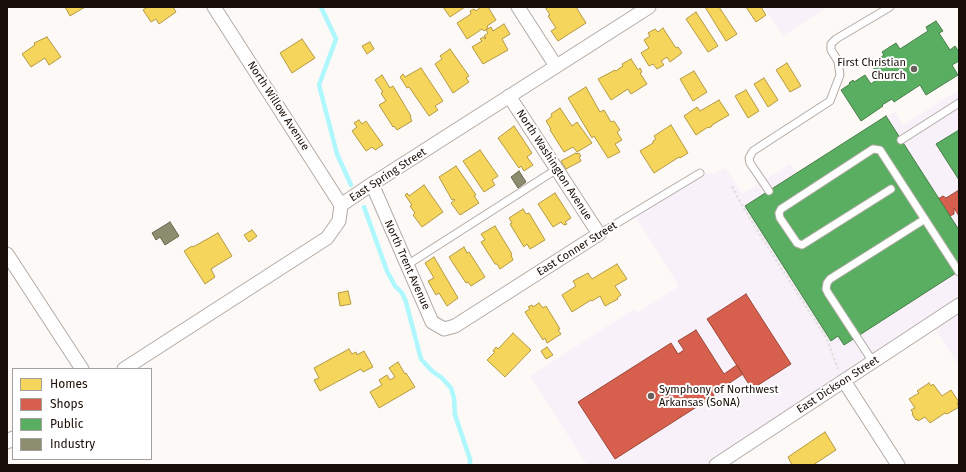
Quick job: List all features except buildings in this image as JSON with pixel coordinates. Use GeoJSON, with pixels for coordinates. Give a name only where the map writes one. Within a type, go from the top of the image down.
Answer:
{"type":"FeatureCollection","features":[{"type":"Feature","properties":{"kind":"street","name":"North Willow Avenue"},"geometry":{"type":"LineString","coordinates":[[214,7],[342,205]]}},
{"type":"Feature","properties":{"kind":"street"},"geometry":{"type":"LineString","coordinates":[[518,7],[556,66]]}},
{"type":"Feature","properties":{"kind":"street","name":"East Spring Street"},"geometry":{"type":"LineString","coordinates":[[126,368],[327,238],[339,221],[342,205],[372,184],[649,7]]}},
{"type":"Feature","properties":{"kind":"street","name":"North Washington Avenue"},"geometry":{"type":"LineString","coordinates":[[510,96],[599,234]]}},
{"type":"Feature","properties":{"kind":"street","name":"North Trent Avenue"},"geometry":{"type":"LineString","coordinates":[[372,184],[432,322],[444,329],[455,326]]}},
{"type":"Feature","properties":{"kind":"street","name":"East Conner Street"},"geometry":{"type":"LineString","coordinates":[[455,326],[599,234]]}},
{"type":"Feature","properties":{"kind":"street"},"geometry":{"type":"LineString","coordinates":[[7,254],[81,368]]}},
{"type":"Feature","properties":{"kind":"street","name":"East Dickson Street"},"geometry":{"type":"LineString","coordinates":[[716,465],[959,305]]}},
{"type":"Feature","properties":{"kind":"street"},"geometry":{"type":"LineString","coordinates":[[844,381],[898,465]]}},
{"type":"Feature","properties":{"kind":"lane"},"geometry":{"type":"LineString","coordinates":[[769,191],[750,163],[749,158],[753,151],[830,101],[840,75],[838,62],[831,50],[831,44],[836,39],[890,7]]}},
{"type":"Feature","properties":{"kind":"lane"},"geometry":{"type":"LineString","coordinates":[[901,140],[959,103]]}},
{"type":"Feature","properties":{"kind":"lane"},"geometry":{"type":"LineString","coordinates":[[891,189],[802,245],[797,243],[780,218],[779,213],[781,209],[873,149],[880,150],[959,272]]}},
{"type":"Feature","properties":{"kind":"lane"},"geometry":{"type":"LineString","coordinates":[[407,265],[557,169]]}},
{"type":"Feature","properties":{"kind":"lane","name":"East Conner Street"},"geometry":{"type":"LineString","coordinates":[[599,234],[700,173]]}},
{"type":"Feature","properties":{"kind":"lane"},"geometry":{"type":"LineString","coordinates":[[874,362],[828,293],[826,283],[925,219]]}},
{"type":"Feature","properties":{"kind":"path"},"geometry":{"type":"LineString","coordinates":[[732,186],[762,238],[827,339],[844,381]]}},
{"type":"Feature","properties":{"kind":"shaded area"},"geometry":{"type":"Polygon","coordinates":[[[764,7],[828,7],[783,36],[764,7]]]}},
{"type":"Feature","properties":{"kind":"shaded area"},"geometry":{"type":"Polygon","coordinates":[[[959,90],[959,366],[932,324],[716,465],[587,465],[530,376],[634,309],[637,313],[679,286],[633,213],[700,173],[714,174],[726,168],[742,194],[790,164],[797,174],[895,112],[903,125],[959,90]]]}},
{"type":"Feature","properties":{"kind":"waterway"},"geometry":{"type":"LineString","coordinates":[[321,7],[336,39],[319,85],[337,154],[351,185]]}},
{"type":"Feature","properties":{"kind":"waterway"},"geometry":{"type":"LineString","coordinates":[[364,207],[387,271],[395,286],[402,293],[406,302],[421,359],[451,388],[454,398],[455,415],[470,459],[470,465]]}},
{"type":"Feature","properties":{"kind":"place","name":"First Christian Church"},"geometry":{"type":"Point","coordinates":[914,69]}},
{"type":"Feature","properties":{"kind":"place","name":"Symphony of Northwest Arkansas (SoNA)"},"geometry":{"type":"Point","coordinates":[651,396]}}]}
